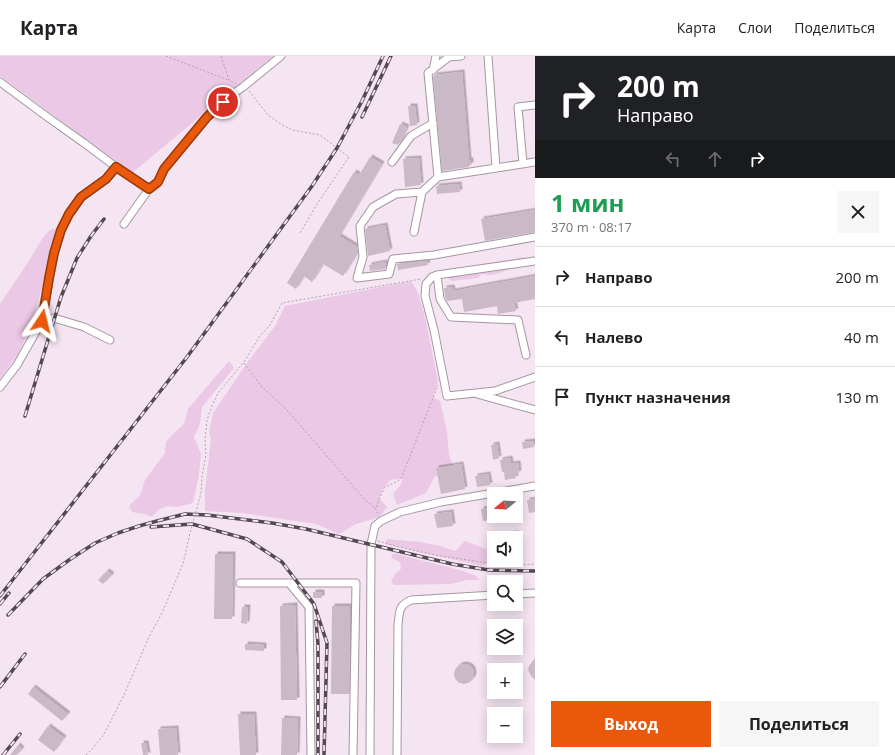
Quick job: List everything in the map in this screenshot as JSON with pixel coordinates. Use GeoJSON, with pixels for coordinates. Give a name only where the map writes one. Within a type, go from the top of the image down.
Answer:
{"type":"FeatureCollection","features":[{"type":"Feature","properties":{"kind":"street"},"geometry":{"type":"LineString","coordinates":[[124,224],[149,189],[158,182],[164,169],[207,117],[223,102],[281,56]]}},
{"type":"Feature","properties":{"kind":"street"},"geometry":{"type":"LineString","coordinates":[[433,70],[436,56]]}},
{"type":"Feature","properties":{"kind":"street"},"geometry":{"type":"LineString","coordinates":[[438,177],[428,73],[449,57],[461,56]]}},
{"type":"Feature","properties":{"kind":"street"},"geometry":{"type":"LineString","coordinates":[[488,56],[496,168]]}},
{"type":"Feature","properties":{"kind":"street"},"geometry":{"type":"LineString","coordinates":[[0,82],[84,142],[116,167],[149,189]]}},
{"type":"Feature","properties":{"kind":"street"},"geometry":{"type":"LineString","coordinates":[[523,164],[518,107],[535,105]]}},
{"type":"Feature","properties":{"kind":"street"},"geometry":{"type":"LineString","coordinates":[[392,162],[411,136],[433,123]]}},
{"type":"Feature","properties":{"kind":"street"},"geometry":{"type":"LineString","coordinates":[[414,232],[422,192],[438,177],[535,162]]}},
{"type":"Feature","properties":{"kind":"street"},"geometry":{"type":"LineString","coordinates":[[0,387],[17,365],[42,321],[54,253],[61,230],[69,214],[81,197],[106,179],[116,167]]}},
{"type":"Feature","properties":{"kind":"street"},"geometry":{"type":"LineString","coordinates":[[422,192],[396,194],[373,207],[360,226],[363,257],[358,278],[389,274],[393,259],[434,255],[535,237]]}},
{"type":"Feature","properties":{"kind":"street"},"geometry":{"type":"LineString","coordinates":[[535,261],[437,275],[432,277],[426,284],[425,296],[434,330],[447,396],[495,390],[535,378]]}},
{"type":"Feature","properties":{"kind":"street"},"geometry":{"type":"LineString","coordinates":[[437,275],[440,299],[451,317],[518,320],[526,355]]}},
{"type":"Feature","properties":{"kind":"street"},"geometry":{"type":"LineString","coordinates":[[42,321],[54,318],[84,327],[110,340]]}},
{"type":"Feature","properties":{"kind":"street"},"geometry":{"type":"LineString","coordinates":[[473,393],[535,410]]}},
{"type":"Feature","properties":{"kind":"street"},"geometry":{"type":"LineString","coordinates":[[370,755],[371,542],[375,526],[381,521],[400,512],[441,502],[535,486]]}},
{"type":"Feature","properties":{"kind":"street"},"geometry":{"type":"LineString","coordinates":[[240,583],[371,583]]}},
{"type":"Feature","properties":{"kind":"street"},"geometry":{"type":"LineString","coordinates":[[289,583],[308,607],[310,755]]}},
{"type":"Feature","properties":{"kind":"street"},"geometry":{"type":"LineString","coordinates":[[353,755],[356,583]]}},
{"type":"Feature","properties":{"kind":"street"},"geometry":{"type":"LineString","coordinates":[[523,594],[535,593]]}},
{"type":"Feature","properties":{"kind":"street"},"geometry":{"type":"LineString","coordinates":[[396,755],[398,624],[400,609],[404,603],[411,600],[487,596]]}},
{"type":"Feature","properties":{"kind":"path"},"geometry":{"type":"LineString","coordinates":[[166,56],[229,80],[243,87],[251,92],[270,116],[281,124],[292,130],[320,135],[349,157],[317,204],[300,233]]}},
{"type":"Feature","properties":{"kind":"path"},"geometry":{"type":"LineString","coordinates":[[221,56],[229,80]]}},
{"type":"Feature","properties":{"kind":"path"},"geometry":{"type":"LineString","coordinates":[[86,755],[103,736],[124,695],[183,564],[201,493],[206,454],[206,420],[212,406],[218,394],[244,362],[260,336],[270,325],[282,303],[424,278]]}},
{"type":"Feature","properties":{"kind":"path"},"geometry":{"type":"LineString","coordinates":[[244,362],[262,387],[286,409],[365,500],[375,508],[381,521]]}},
{"type":"Feature","properties":{"kind":"path"},"geometry":{"type":"LineString","coordinates":[[375,508],[384,488],[401,479],[443,373]]}},
{"type":"Feature","properties":{"kind":"path"},"geometry":{"type":"LineString","coordinates":[[371,542],[435,555],[494,564],[535,564]]}},
{"type":"Feature","properties":{"kind":"shaded area"},"geometry":{"type":"Polygon","coordinates":[[[0,56],[273,56],[132,173],[0,76],[0,56]]]}},
{"type":"Feature","properties":{"kind":"shaded area"},"geometry":{"type":"Polygon","coordinates":[[[58,228],[34,316],[20,351],[0,379],[0,304],[42,239],[50,230],[58,228]]]}},
{"type":"Feature","properties":{"kind":"shaded area"},"geometry":{"type":"Polygon","coordinates":[[[524,257],[527,260],[523,265],[492,275],[481,274],[478,278],[452,281],[446,277],[442,278],[439,276],[463,268],[524,257]]]}},
{"type":"Feature","properties":{"kind":"shaded area"},"geometry":{"type":"Polygon","coordinates":[[[411,281],[418,293],[425,317],[438,381],[433,397],[440,401],[447,431],[449,455],[453,466],[447,474],[435,476],[426,493],[397,505],[393,494],[400,486],[403,478],[390,480],[383,489],[379,498],[387,507],[380,517],[356,524],[339,534],[316,524],[242,513],[205,511],[205,490],[211,439],[209,432],[213,413],[247,363],[275,326],[285,306],[411,281]]]}},
{"type":"Feature","properties":{"kind":"shaded area"},"geometry":{"type":"Polygon","coordinates":[[[229,361],[234,368],[202,407],[200,424],[194,437],[201,454],[199,474],[193,503],[177,507],[168,506],[160,509],[151,517],[145,514],[132,512],[129,506],[140,495],[145,480],[165,453],[166,442],[184,424],[188,409],[229,361]]]}},
{"type":"Feature","properties":{"kind":"shaded area"},"geometry":{"type":"Polygon","coordinates":[[[387,539],[420,542],[455,551],[465,541],[487,550],[487,563],[482,566],[385,544],[387,539]]]}},
{"type":"Feature","properties":{"kind":"shaded area"},"geometry":{"type":"Polygon","coordinates":[[[393,553],[463,571],[476,576],[479,580],[467,580],[450,584],[394,585],[391,582],[395,574],[401,569],[400,562],[391,558],[393,553]]]}},
{"type":"Feature","properties":{"kind":"building"},"geometry":{"type":"Polygon","coordinates":[[[462,72],[469,160],[471,160],[471,165],[469,165],[469,167],[442,171],[433,77],[434,75],[462,72]]]}},
{"type":"Feature","properties":{"kind":"building"},"geometry":{"type":"Polygon","coordinates":[[[408,106],[415,106],[417,125],[410,126],[408,106]]]}},
{"type":"Feature","properties":{"kind":"building"},"geometry":{"type":"Polygon","coordinates":[[[400,124],[407,127],[398,145],[392,143],[400,124]]]}},
{"type":"Feature","properties":{"kind":"building"},"geometry":{"type":"Polygon","coordinates":[[[370,157],[382,164],[339,236],[357,247],[358,252],[343,276],[323,264],[312,282],[304,276],[296,289],[287,283],[354,172],[359,175],[370,157]]]}},
{"type":"Feature","properties":{"kind":"building"},"geometry":{"type":"Polygon","coordinates":[[[419,158],[421,185],[405,187],[403,159],[419,158]]]}},
{"type":"Feature","properties":{"kind":"building"},"geometry":{"type":"Polygon","coordinates":[[[459,184],[460,192],[437,194],[436,186],[459,184]]]}},
{"type":"Feature","properties":{"kind":"building"},"geometry":{"type":"Polygon","coordinates":[[[535,210],[535,232],[485,241],[481,219],[535,210]]]}},
{"type":"Feature","properties":{"kind":"building"},"geometry":{"type":"Polygon","coordinates":[[[385,225],[390,251],[368,256],[365,229],[385,225]]]}},
{"type":"Feature","properties":{"kind":"building"},"geometry":{"type":"Polygon","coordinates":[[[427,261],[428,265],[398,270],[397,264],[427,261]]]}},
{"type":"Feature","properties":{"kind":"building"},"geometry":{"type":"Polygon","coordinates":[[[385,262],[385,269],[370,271],[369,265],[385,262]]]}},
{"type":"Feature","properties":{"kind":"building"},"geometry":{"type":"Polygon","coordinates":[[[535,276],[535,299],[514,303],[516,311],[498,314],[497,306],[464,312],[462,299],[447,301],[445,297],[444,288],[452,287],[453,291],[535,276]]]}},
{"type":"Feature","properties":{"kind":"building"},"geometry":{"type":"Polygon","coordinates":[[[533,441],[534,447],[523,449],[522,442],[533,441]]]}},
{"type":"Feature","properties":{"kind":"building"},"geometry":{"type":"Polygon","coordinates":[[[497,444],[499,458],[493,460],[491,445],[497,444]]]}},
{"type":"Feature","properties":{"kind":"building"},"geometry":{"type":"Polygon","coordinates":[[[510,458],[511,464],[518,463],[519,473],[515,474],[516,478],[505,480],[500,460],[510,458]]]}},
{"type":"Feature","properties":{"kind":"building"},"geometry":{"type":"Polygon","coordinates":[[[461,464],[465,489],[441,494],[436,468],[461,464]]]}},
{"type":"Feature","properties":{"kind":"building"},"geometry":{"type":"Polygon","coordinates":[[[488,474],[490,485],[477,487],[475,476],[488,474]]]}},
{"type":"Feature","properties":{"kind":"building"},"geometry":{"type":"Polygon","coordinates":[[[535,499],[535,512],[529,513],[527,500],[535,499]]]}},
{"type":"Feature","properties":{"kind":"building"},"geometry":{"type":"Polygon","coordinates":[[[487,508],[487,520],[483,521],[481,509],[487,508]]]}},
{"type":"Feature","properties":{"kind":"building"},"geometry":{"type":"Polygon","coordinates":[[[451,512],[453,526],[437,528],[434,514],[451,512]]]}},
{"type":"Feature","properties":{"kind":"building"},"geometry":{"type":"Polygon","coordinates":[[[215,554],[233,554],[232,619],[214,619],[215,554]]]}},
{"type":"Feature","properties":{"kind":"building"},"geometry":{"type":"Polygon","coordinates":[[[107,571],[112,575],[103,584],[98,580],[107,571]]]}},
{"type":"Feature","properties":{"kind":"building"},"geometry":{"type":"Polygon","coordinates":[[[313,592],[322,592],[322,598],[313,598],[313,592]]]}},
{"type":"Feature","properties":{"kind":"building"},"geometry":{"type":"Polygon","coordinates":[[[295,605],[297,700],[281,700],[280,606],[295,605]]]}},
{"type":"Feature","properties":{"kind":"building"},"geometry":{"type":"Polygon","coordinates":[[[332,606],[350,606],[349,694],[331,694],[332,606]]]}},
{"type":"Feature","properties":{"kind":"building"},"geometry":{"type":"Polygon","coordinates":[[[242,607],[248,607],[247,624],[241,623],[242,607]]]}},
{"type":"Feature","properties":{"kind":"building"},"geometry":{"type":"Polygon","coordinates":[[[245,644],[264,645],[264,651],[245,650],[245,644]]]}},
{"type":"Feature","properties":{"kind":"building"},"geometry":{"type":"Polygon","coordinates":[[[535,658],[535,680],[528,670],[535,658]]]}},
{"type":"Feature","properties":{"kind":"building"},"geometry":{"type":"Polygon","coordinates":[[[464,664],[471,667],[474,674],[471,681],[464,684],[457,681],[454,674],[457,667],[464,664]]]}},
{"type":"Feature","properties":{"kind":"building"},"geometry":{"type":"Polygon","coordinates":[[[33,687],[68,714],[62,721],[28,694],[33,687]]]}},
{"type":"Feature","properties":{"kind":"building"},"geometry":{"type":"Polygon","coordinates":[[[238,714],[254,714],[256,755],[240,755],[238,714]]]}},
{"type":"Feature","properties":{"kind":"building"},"geometry":{"type":"Polygon","coordinates":[[[282,718],[298,719],[297,755],[281,755],[282,718]]]}},
{"type":"Feature","properties":{"kind":"building"},"geometry":{"type":"Polygon","coordinates":[[[48,726],[64,738],[54,752],[38,740],[48,726]]]}},
{"type":"Feature","properties":{"kind":"building"},"geometry":{"type":"Polygon","coordinates":[[[176,728],[178,755],[160,755],[158,729],[176,728]]]}},
{"type":"Feature","properties":{"kind":"building"},"geometry":{"type":"Polygon","coordinates":[[[141,743],[146,743],[148,755],[143,755],[141,743]]]}},
{"type":"Feature","properties":{"kind":"building"},"geometry":{"type":"Polygon","coordinates":[[[18,745],[22,749],[17,755],[10,755],[18,745]]]}},
{"type":"Feature","properties":{"kind":"railway"},"geometry":{"type":"LineString","coordinates":[[0,596],[187,357],[312,186],[337,148],[362,101],[383,56]]}},
{"type":"Feature","properties":{"kind":"railway"},"geometry":{"type":"LineString","coordinates":[[362,117],[391,56]]}},
{"type":"Feature","properties":{"kind":"railway"},"geometry":{"type":"LineString","coordinates":[[25,416],[61,297],[77,258],[104,219]]}},
{"type":"Feature","properties":{"kind":"railway"},"geometry":{"type":"LineString","coordinates":[[8,615],[43,579],[95,543],[139,526],[185,514],[207,515],[272,523],[306,529],[452,564],[489,570],[535,571]]}},
{"type":"Feature","properties":{"kind":"railway"},"geometry":{"type":"LineString","coordinates":[[151,527],[192,524],[247,539],[282,562],[314,604],[327,643],[324,755]]}},
{"type":"Feature","properties":{"kind":"railway"},"geometry":{"type":"LineString","coordinates":[[0,604],[9,593]]}},
{"type":"Feature","properties":{"kind":"railway"},"geometry":{"type":"LineString","coordinates":[[316,621],[318,644],[318,755]]}},
{"type":"Feature","properties":{"kind":"railway"},"geometry":{"type":"LineString","coordinates":[[0,687],[25,654]]}},
{"type":"Feature","properties":{"kind":"railway"},"geometry":{"type":"LineString","coordinates":[[3,755],[20,734]]}},
{"type":"Feature","properties":{"kind":"route"},"geometry":{"type":"LineString","coordinates":[[42,321],[54,253],[61,230],[69,214],[81,197],[106,179],[116,167],[149,189],[158,182],[164,169],[207,117],[223,102]]}}]}
